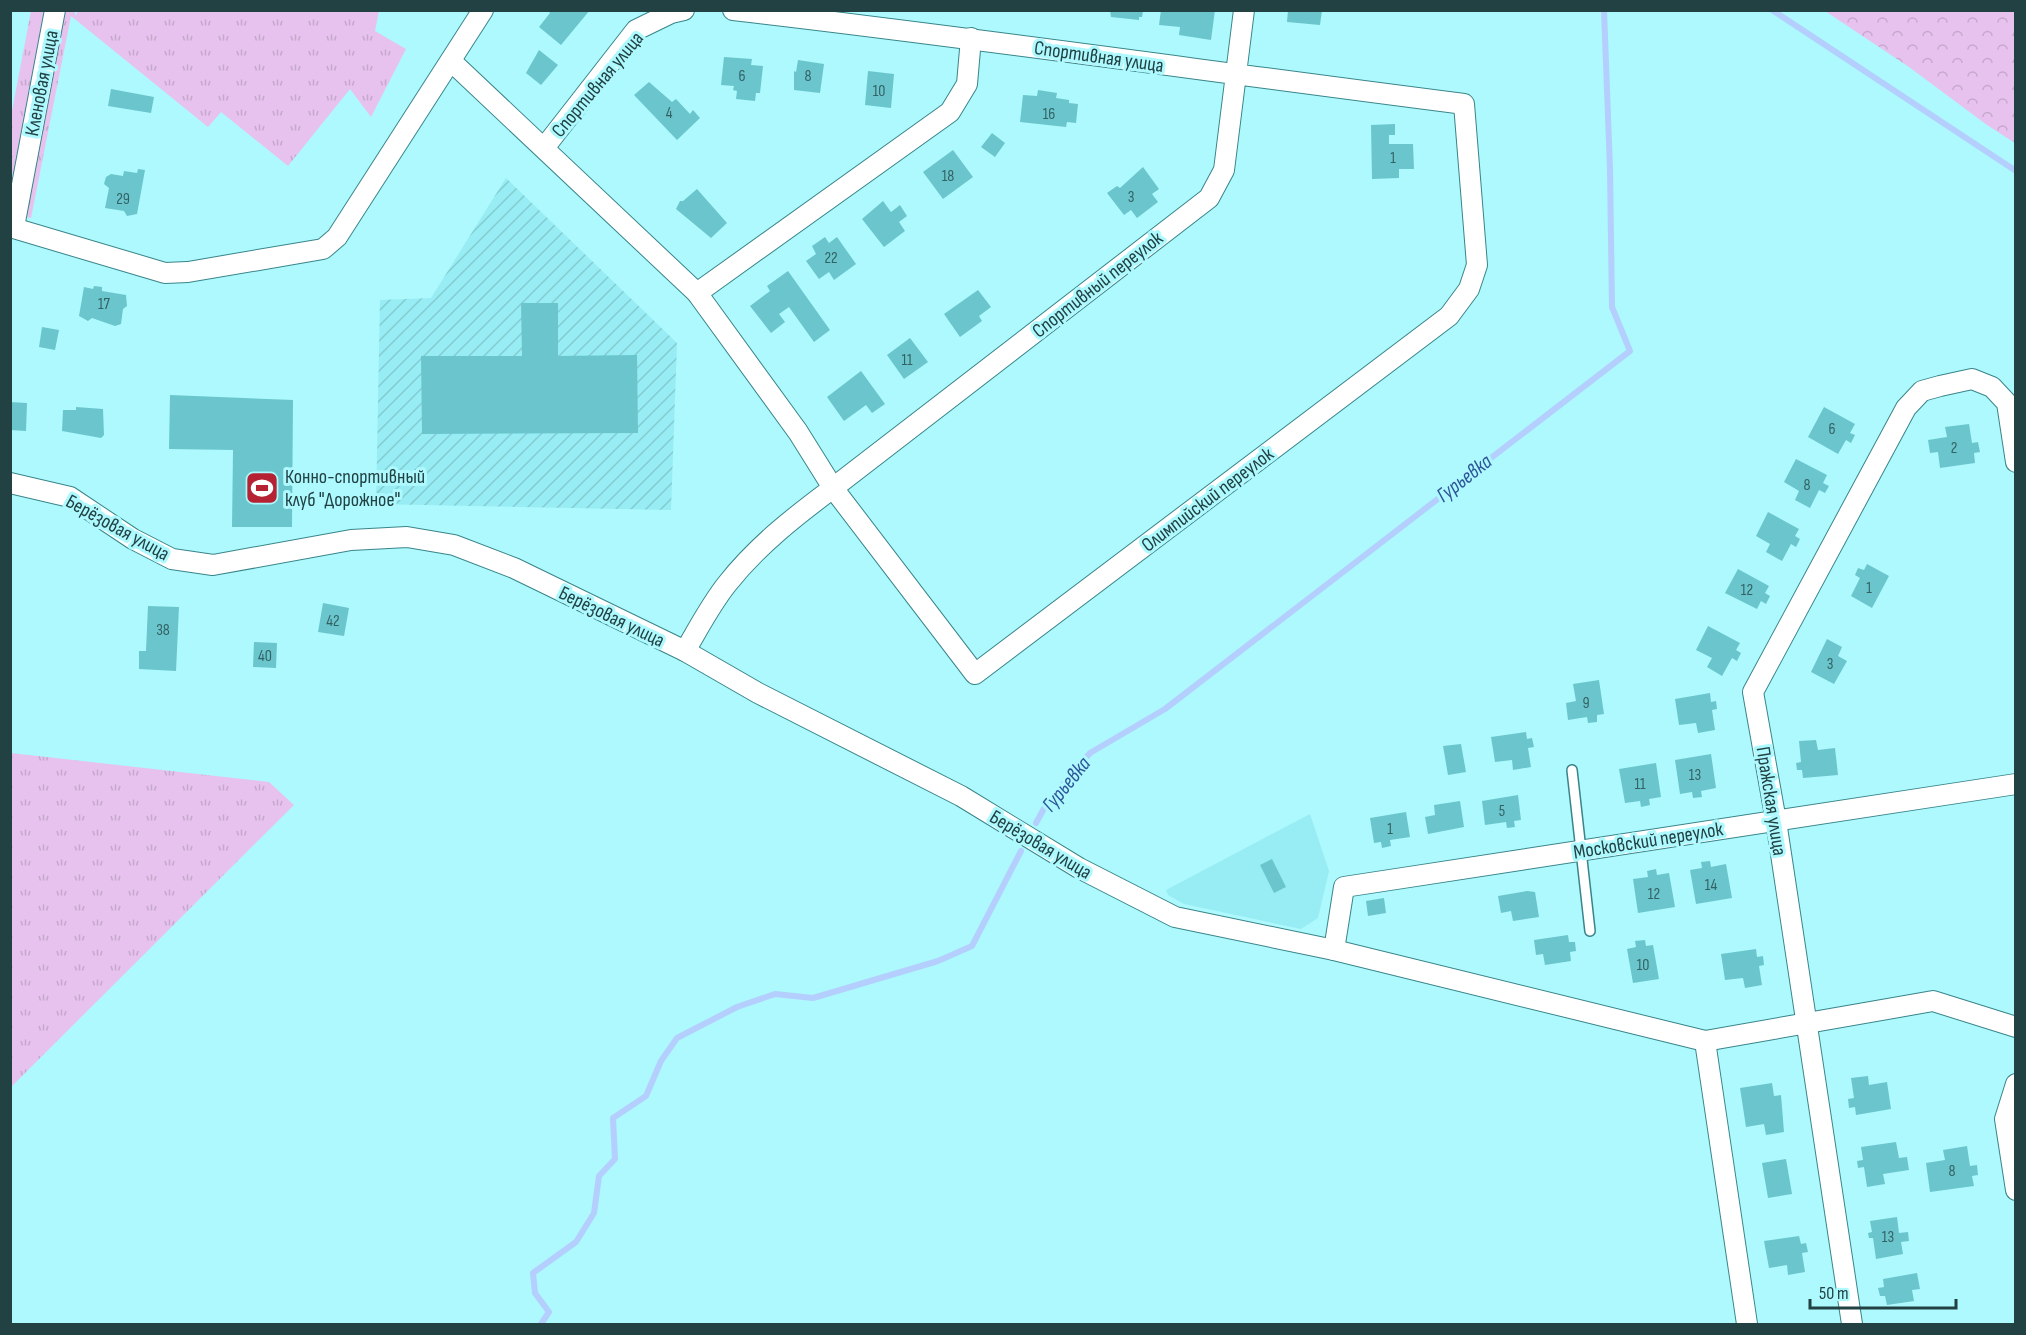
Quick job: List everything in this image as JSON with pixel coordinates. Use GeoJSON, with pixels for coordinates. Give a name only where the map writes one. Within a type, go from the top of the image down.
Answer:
{"type":"FeatureCollection","features":[{"type":"Feature","properties":{"kind":"street","name":"Кленовая улица"},"geometry":{"type":"LineString","coordinates":[[12,227],[55,10]]}},
{"type":"Feature","properties":{"kind":"street"},"geometry":{"type":"LineString","coordinates":[[12,227],[165,273],[188,272],[323,249],[338,237],[483,10]]}},
{"type":"Feature","properties":{"kind":"street","name":"Спортивная улица"},"geometry":{"type":"LineString","coordinates":[[544,148],[636,30],[684,10]]}},
{"type":"Feature","properties":{"kind":"street","name":"Спортивная улица"},"geometry":{"type":"LineString","coordinates":[[733,10],[970,38],[1464,104]]}},
{"type":"Feature","properties":{"kind":"street","name":"Спортивный переулок"},"geometry":{"type":"LineString","coordinates":[[685,651],[726,585],[784,524],[1209,198],[1224,170],[1244,10]]}},
{"type":"Feature","properties":{"kind":"street"},"geometry":{"type":"LineString","coordinates":[[697,293],[950,111],[967,84],[970,38]]}},
{"type":"Feature","properties":{"kind":"street"},"geometry":{"type":"LineString","coordinates":[[451,60],[697,293],[798,432],[833,488]]}},
{"type":"Feature","properties":{"kind":"street","name":"Олимпийский переулок"},"geometry":{"type":"LineString","coordinates":[[833,488],[975,674],[1449,316],[1469,289],[1477,266],[1464,104]]}},
{"type":"Feature","properties":{"kind":"street","name":"Пражская улица"},"geometry":{"type":"LineString","coordinates":[[1852,1324],[1776,821],[1753,692],[1906,408],[1922,391],[1972,379],[1992,387],[2007,404],[2016,462]]}},
{"type":"Feature","properties":{"kind":"street","name":"Берёзовая улица"},"geometry":{"type":"LineString","coordinates":[[10,483],[70,497],[133,539],[172,559],[213,565],[351,540],[407,537],[454,545],[514,568],[685,651],[758,693],[962,796],[1078,868],[1175,917],[1334,950],[1705,1041]]}},
{"type":"Feature","properties":{"kind":"street","name":"Московский переулок"},"geometry":{"type":"LineString","coordinates":[[1334,950],[1344,887],[2016,783]]}},
{"type":"Feature","properties":{"kind":"street"},"geometry":{"type":"LineString","coordinates":[[1747,1324],[1705,1041],[1933,1001],[2016,1027]]}},
{"type":"Feature","properties":{"kind":"street"},"geometry":{"type":"LineString","coordinates":[[2016,1084],[2005,1119],[2016,1190]]}},
{"type":"Feature","properties":{"kind":"lane"},"geometry":{"type":"LineString","coordinates":[[1572,770],[1590,931]]}},
{"type":"Feature","properties":{"kind":"shaded area"},"geometry":{"type":"Polygon","coordinates":[[[506,178],[677,343],[671,510],[376,504],[380,300],[431,298],[506,178]]]}},
{"type":"Feature","properties":{"kind":"shaded area"},"geometry":{"type":"Polygon","coordinates":[[[1310,814],[1329,871],[1318,918],[1301,929],[1184,904],[1168,895],[1166,890],[1310,814]]]}},
{"type":"Feature","properties":{"kind":"green space"},"geometry":{"type":"Polygon","coordinates":[[[79,10],[379,11],[375,31],[406,49],[371,117],[350,89],[288,166],[221,112],[208,127],[71,16],[31,218],[11,214],[11,116],[31,11],[75,11],[75,16],[79,10]]]}},
{"type":"Feature","properties":{"kind":"green space"},"geometry":{"type":"Polygon","coordinates":[[[1825,11],[2015,11],[2015,143],[1909,67],[1825,11]]]}},
{"type":"Feature","properties":{"kind":"green space"},"geometry":{"type":"Polygon","coordinates":[[[11,753],[269,782],[294,805],[11,1087],[11,753]]]}},
{"type":"Feature","properties":{"kind":"building"},"geometry":{"type":"Polygon","coordinates":[[[547,10],[590,10],[561,45],[539,27],[550,13],[547,10]]]}},
{"type":"Feature","properties":{"kind":"building"},"geometry":{"type":"Polygon","coordinates":[[[1110,10],[1143,11],[1139,20],[1111,17],[1110,10]]]}},
{"type":"Feature","properties":{"kind":"building"},"geometry":{"type":"Polygon","coordinates":[[[1161,10],[1215,10],[1211,40],[1179,35],[1180,27],[1159,25],[1161,10]]]}},
{"type":"Feature","properties":{"kind":"building"},"geometry":{"type":"Polygon","coordinates":[[[1288,10],[1322,10],[1320,25],[1287,22],[1288,10]]]}},
{"type":"Feature","properties":{"kind":"building"},"geometry":{"type":"Polygon","coordinates":[[[539,50],[558,65],[541,85],[526,73],[539,50]]]}},
{"type":"Feature","properties":{"kind":"building"},"geometry":{"type":"Polygon","coordinates":[[[724,57],[752,59],[751,65],[763,66],[760,93],[756,93],[755,101],[736,99],[737,91],[733,90],[734,86],[721,85],[724,57]]]}},
{"type":"Feature","properties":{"kind":"building"},"geometry":{"type":"Polygon","coordinates":[[[798,60],[824,64],[820,93],[794,90],[794,71],[796,72],[798,60]]]}},
{"type":"Feature","properties":{"kind":"building"},"geometry":{"type":"Polygon","coordinates":[[[868,71],[894,74],[891,108],[865,105],[868,71]]]}},
{"type":"Feature","properties":{"kind":"building"},"geometry":{"type":"Polygon","coordinates":[[[649,82],[672,102],[676,99],[690,114],[693,110],[700,118],[677,140],[634,95],[649,82]]]}},
{"type":"Feature","properties":{"kind":"building"},"geometry":{"type":"Polygon","coordinates":[[[111,89],[154,97],[151,113],[108,106],[111,89]]]}},
{"type":"Feature","properties":{"kind":"building"},"geometry":{"type":"Polygon","coordinates":[[[1038,90],[1057,93],[1056,98],[1078,104],[1076,123],[1067,122],[1066,127],[1020,122],[1023,95],[1037,96],[1038,90]]]}},
{"type":"Feature","properties":{"kind":"building"},"geometry":{"type":"Polygon","coordinates":[[[1395,124],[1395,135],[1389,135],[1389,144],[1413,144],[1414,169],[1399,169],[1399,178],[1372,179],[1371,125],[1395,124]]]}},
{"type":"Feature","properties":{"kind":"building"},"geometry":{"type":"Polygon","coordinates":[[[992,133],[1005,143],[995,157],[981,147],[992,133]]]}},
{"type":"Feature","properties":{"kind":"building"},"geometry":{"type":"Polygon","coordinates":[[[953,150],[973,177],[943,199],[923,172],[953,150]]]}},
{"type":"Feature","properties":{"kind":"building"},"geometry":{"type":"Polygon","coordinates":[[[1143,167],[1159,189],[1152,194],[1158,202],[1137,218],[1131,210],[1124,215],[1107,193],[1117,186],[1120,188],[1143,167]]]}},
{"type":"Feature","properties":{"kind":"building"},"geometry":{"type":"Polygon","coordinates":[[[138,169],[145,170],[137,214],[127,216],[124,211],[105,208],[109,188],[104,184],[106,177],[111,174],[123,176],[124,171],[137,173],[138,169]]]}},
{"type":"Feature","properties":{"kind":"building"},"geometry":{"type":"Polygon","coordinates":[[[697,189],[727,223],[711,238],[676,209],[680,201],[697,189]]]}},
{"type":"Feature","properties":{"kind":"building"},"geometry":{"type":"Polygon","coordinates":[[[883,201],[891,212],[900,205],[907,216],[899,222],[905,231],[884,247],[862,219],[883,201]]]}},
{"type":"Feature","properties":{"kind":"building"},"geometry":{"type":"Polygon","coordinates":[[[825,237],[829,243],[837,237],[856,264],[834,280],[829,272],[819,279],[806,261],[816,254],[812,246],[825,237]]]}},
{"type":"Feature","properties":{"kind":"building"},"geometry":{"type":"Polygon","coordinates":[[[788,271],[830,330],[814,342],[789,307],[779,314],[785,322],[771,333],[750,306],[770,291],[767,286],[788,271]]]}},
{"type":"Feature","properties":{"kind":"building"},"geometry":{"type":"Polygon","coordinates":[[[94,286],[102,287],[102,291],[126,295],[127,306],[123,309],[121,324],[115,326],[92,318],[88,321],[79,316],[84,287],[93,289],[94,286]]]}},
{"type":"Feature","properties":{"kind":"building"},"geometry":{"type":"Polygon","coordinates":[[[978,290],[991,307],[979,316],[982,321],[960,337],[944,314],[978,290]]]}},
{"type":"Feature","properties":{"kind":"building"},"geometry":{"type":"Polygon","coordinates":[[[521,303],[558,303],[558,356],[637,355],[638,433],[422,434],[421,356],[522,356],[521,303]]]}},
{"type":"Feature","properties":{"kind":"building"},"geometry":{"type":"Polygon","coordinates":[[[42,327],[59,330],[55,350],[39,347],[42,327]]]}},
{"type":"Feature","properties":{"kind":"building"},"geometry":{"type":"Polygon","coordinates":[[[910,338],[928,362],[904,379],[887,355],[910,338]]]}},
{"type":"Feature","properties":{"kind":"building"},"geometry":{"type":"Polygon","coordinates":[[[861,371],[885,404],[872,413],[866,405],[844,421],[827,397],[861,371]]]}},
{"type":"Feature","properties":{"kind":"building","name":"Конно-спортивный клуб \"Дорожное\""},"geometry":{"type":"Polygon","coordinates":[[[170,395],[293,400],[292,527],[232,527],[233,450],[169,449],[170,395]]]}},
{"type":"Feature","properties":{"kind":"building"},"geometry":{"type":"Polygon","coordinates":[[[10,402],[27,403],[26,431],[10,430],[10,402]]]}},
{"type":"Feature","properties":{"kind":"building"},"geometry":{"type":"Polygon","coordinates":[[[76,407],[103,409],[104,435],[101,438],[62,431],[63,410],[76,410],[76,407]]]}},
{"type":"Feature","properties":{"kind":"building"},"geometry":{"type":"Polygon","coordinates":[[[1824,407],[1855,424],[1850,433],[1855,435],[1851,443],[1846,440],[1838,454],[1808,437],[1824,407]]]}},
{"type":"Feature","properties":{"kind":"building"},"geometry":{"type":"Polygon","coordinates":[[[1969,424],[1972,443],[1978,442],[1980,452],[1974,453],[1975,463],[1940,468],[1938,452],[1930,453],[1928,440],[1947,437],[1945,427],[1969,424]]]}},
{"type":"Feature","properties":{"kind":"building"},"geometry":{"type":"Polygon","coordinates":[[[1796,459],[1827,475],[1823,483],[1829,486],[1825,493],[1819,490],[1810,508],[1795,500],[1799,491],[1784,482],[1796,459]]]}},
{"type":"Feature","properties":{"kind":"building"},"geometry":{"type":"Polygon","coordinates":[[[1768,512],[1799,529],[1795,536],[1800,539],[1796,547],[1791,544],[1782,561],[1766,552],[1770,544],[1756,536],[1768,512]]]}},
{"type":"Feature","properties":{"kind":"building"},"geometry":{"type":"Polygon","coordinates":[[[1867,564],[1889,576],[1872,608],[1851,596],[1860,578],[1855,575],[1858,568],[1864,570],[1867,564]]]}},
{"type":"Feature","properties":{"kind":"building"},"geometry":{"type":"Polygon","coordinates":[[[1738,569],[1769,586],[1765,593],[1770,596],[1766,604],[1761,601],[1757,609],[1725,593],[1738,569]]]}},
{"type":"Feature","properties":{"kind":"building"},"geometry":{"type":"Polygon","coordinates":[[[323,603],[349,608],[344,636],[318,632],[323,603]]]}},
{"type":"Feature","properties":{"kind":"building"},"geometry":{"type":"Polygon","coordinates":[[[148,606],[179,607],[176,671],[139,669],[139,651],[146,651],[148,606]]]}},
{"type":"Feature","properties":{"kind":"building"},"geometry":{"type":"Polygon","coordinates":[[[1708,626],[1740,643],[1736,650],[1741,653],[1737,661],[1732,658],[1722,676],[1707,667],[1712,658],[1696,650],[1708,626]]]}},
{"type":"Feature","properties":{"kind":"building"},"geometry":{"type":"Polygon","coordinates":[[[1827,639],[1842,647],[1838,656],[1847,661],[1834,684],[1811,672],[1827,639]]]}},
{"type":"Feature","properties":{"kind":"building"},"geometry":{"type":"Polygon","coordinates":[[[254,642],[277,643],[276,668],[253,667],[254,642]]]}},
{"type":"Feature","properties":{"kind":"building"},"geometry":{"type":"Polygon","coordinates":[[[1599,680],[1604,714],[1597,715],[1597,722],[1588,723],[1587,717],[1568,720],[1566,703],[1576,701],[1573,684],[1599,680]]]}},
{"type":"Feature","properties":{"kind":"building"},"geometry":{"type":"Polygon","coordinates":[[[1710,693],[1711,702],[1716,701],[1717,709],[1712,710],[1715,730],[1698,733],[1696,723],[1679,725],[1675,699],[1710,693]]]}},
{"type":"Feature","properties":{"kind":"building"},"geometry":{"type":"Polygon","coordinates":[[[1526,732],[1527,739],[1532,738],[1534,747],[1528,748],[1531,767],[1513,770],[1512,760],[1495,762],[1491,737],[1526,732]]]}},
{"type":"Feature","properties":{"kind":"building"},"geometry":{"type":"Polygon","coordinates":[[[1816,740],[1818,750],[1835,748],[1838,775],[1803,778],[1802,770],[1797,770],[1796,763],[1801,762],[1799,741],[1816,740]]]}},
{"type":"Feature","properties":{"kind":"building"},"geometry":{"type":"Polygon","coordinates":[[[1461,744],[1466,772],[1448,775],[1443,746],[1461,744]]]}},
{"type":"Feature","properties":{"kind":"building"},"geometry":{"type":"Polygon","coordinates":[[[1711,754],[1716,788],[1701,791],[1702,797],[1693,798],[1692,792],[1680,794],[1675,760],[1711,754]]]}},
{"type":"Feature","properties":{"kind":"building"},"geometry":{"type":"Polygon","coordinates":[[[1656,763],[1661,797],[1649,799],[1650,805],[1641,807],[1640,801],[1625,803],[1619,769],[1656,763]]]}},
{"type":"Feature","properties":{"kind":"building"},"geometry":{"type":"Polygon","coordinates":[[[1518,795],[1521,820],[1514,821],[1515,827],[1507,828],[1506,822],[1485,825],[1482,801],[1518,795]]]}},
{"type":"Feature","properties":{"kind":"building"},"geometry":{"type":"Polygon","coordinates":[[[1460,801],[1464,827],[1428,834],[1425,817],[1435,815],[1434,805],[1460,801]]]}},
{"type":"Feature","properties":{"kind":"building"},"geometry":{"type":"Polygon","coordinates":[[[1406,812],[1410,837],[1390,840],[1391,846],[1382,848],[1381,842],[1374,843],[1370,818],[1406,812]]]}},
{"type":"Feature","properties":{"kind":"building"},"geometry":{"type":"Polygon","coordinates":[[[1272,859],[1286,887],[1274,893],[1260,865],[1272,859]]]}},
{"type":"Feature","properties":{"kind":"building"},"geometry":{"type":"Polygon","coordinates":[[[1710,861],[1711,867],[1726,864],[1732,898],[1696,904],[1690,870],[1702,868],[1701,862],[1710,861]]]}},
{"type":"Feature","properties":{"kind":"building"},"geometry":{"type":"Polygon","coordinates":[[[1656,869],[1657,875],[1669,873],[1675,907],[1638,913],[1633,879],[1648,877],[1647,871],[1656,869]]]}},
{"type":"Feature","properties":{"kind":"building"},"geometry":{"type":"Polygon","coordinates":[[[1527,891],[1535,892],[1539,917],[1513,921],[1511,911],[1501,913],[1498,896],[1527,891]]]}},
{"type":"Feature","properties":{"kind":"building"},"geometry":{"type":"Polygon","coordinates":[[[1384,898],[1386,913],[1368,916],[1366,901],[1384,898]]]}},
{"type":"Feature","properties":{"kind":"building"},"geometry":{"type":"Polygon","coordinates":[[[1568,935],[1569,942],[1575,942],[1576,951],[1570,952],[1571,961],[1545,965],[1543,954],[1536,955],[1534,940],[1568,935]]]}},
{"type":"Feature","properties":{"kind":"building"},"geometry":{"type":"Polygon","coordinates":[[[1645,940],[1646,946],[1653,945],[1659,979],[1633,983],[1627,949],[1636,947],[1635,941],[1645,940]]]}},
{"type":"Feature","properties":{"kind":"building"},"geometry":{"type":"Polygon","coordinates":[[[1756,949],[1757,957],[1763,956],[1764,965],[1759,966],[1762,985],[1745,988],[1743,978],[1725,980],[1721,954],[1756,949]]]}},
{"type":"Feature","properties":{"kind":"building"},"geometry":{"type":"Polygon","coordinates":[[[1868,1076],[1869,1085],[1887,1082],[1891,1109],[1856,1115],[1855,1107],[1849,1108],[1848,1099],[1854,1098],[1851,1078],[1868,1076]]]}},
{"type":"Feature","properties":{"kind":"building"},"geometry":{"type":"Polygon","coordinates":[[[1772,1083],[1774,1096],[1781,1095],[1784,1132],[1766,1135],[1764,1124],[1746,1127],[1740,1088],[1772,1083]]]}},
{"type":"Feature","properties":{"kind":"building"},"geometry":{"type":"Polygon","coordinates":[[[1896,1142],[1899,1158],[1907,1157],[1909,1170],[1883,1174],[1885,1184],[1867,1187],[1864,1167],[1858,1168],[1857,1161],[1863,1160],[1861,1147],[1896,1142]]]}},
{"type":"Feature","properties":{"kind":"building"},"geometry":{"type":"Polygon","coordinates":[[[1967,1146],[1970,1166],[1977,1165],[1978,1175],[1972,1176],[1974,1186],[1930,1192],[1926,1163],[1945,1160],[1943,1150],[1967,1146]]]}},
{"type":"Feature","properties":{"kind":"building"},"geometry":{"type":"Polygon","coordinates":[[[1786,1159],[1792,1194],[1768,1198],[1762,1163],[1786,1159]]]}},
{"type":"Feature","properties":{"kind":"building"},"geometry":{"type":"Polygon","coordinates":[[[1897,1217],[1899,1233],[1908,1232],[1909,1241],[1901,1242],[1903,1254],[1876,1259],[1873,1238],[1869,1238],[1868,1233],[1872,1232],[1870,1221],[1897,1217]]]}},
{"type":"Feature","properties":{"kind":"building"},"geometry":{"type":"Polygon","coordinates":[[[1799,1236],[1801,1244],[1806,1243],[1808,1252],[1802,1253],[1805,1272],[1788,1275],[1787,1265],[1769,1268],[1764,1241],[1799,1236]]]}},
{"type":"Feature","properties":{"kind":"building"},"geometry":{"type":"Polygon","coordinates":[[[1917,1273],[1920,1289],[1912,1290],[1914,1301],[1887,1305],[1885,1296],[1880,1296],[1878,1288],[1884,1287],[1883,1279],[1917,1273]]]}},
{"type":"Feature","properties":{"kind":"waterway","name":"Гурьевка"},"geometry":{"type":"LineString","coordinates":[[1036,823],[1047,803],[1090,753],[1165,709],[1630,351],[1612,307],[1604,10]]}},
{"type":"Feature","properties":{"kind":"waterway"},"geometry":{"type":"LineString","coordinates":[[1772,10],[2016,171]]}},
{"type":"Feature","properties":{"kind":"waterway","name":"Гурьевка"},"geometry":{"type":"LineString","coordinates":[[541,1324],[549,1312],[535,1293],[533,1273],[576,1242],[594,1213],[599,1176],[615,1159],[613,1118],[646,1096],[661,1061],[677,1038],[737,1007],[775,994],[813,998],[938,961],[972,946],[1021,851]]}},
{"type":"Feature","properties":{"kind":"place","name":"Конно-спортивный клуб \"Дорожное\""},"geometry":{"type":"Point","coordinates":[262,488]}}]}
